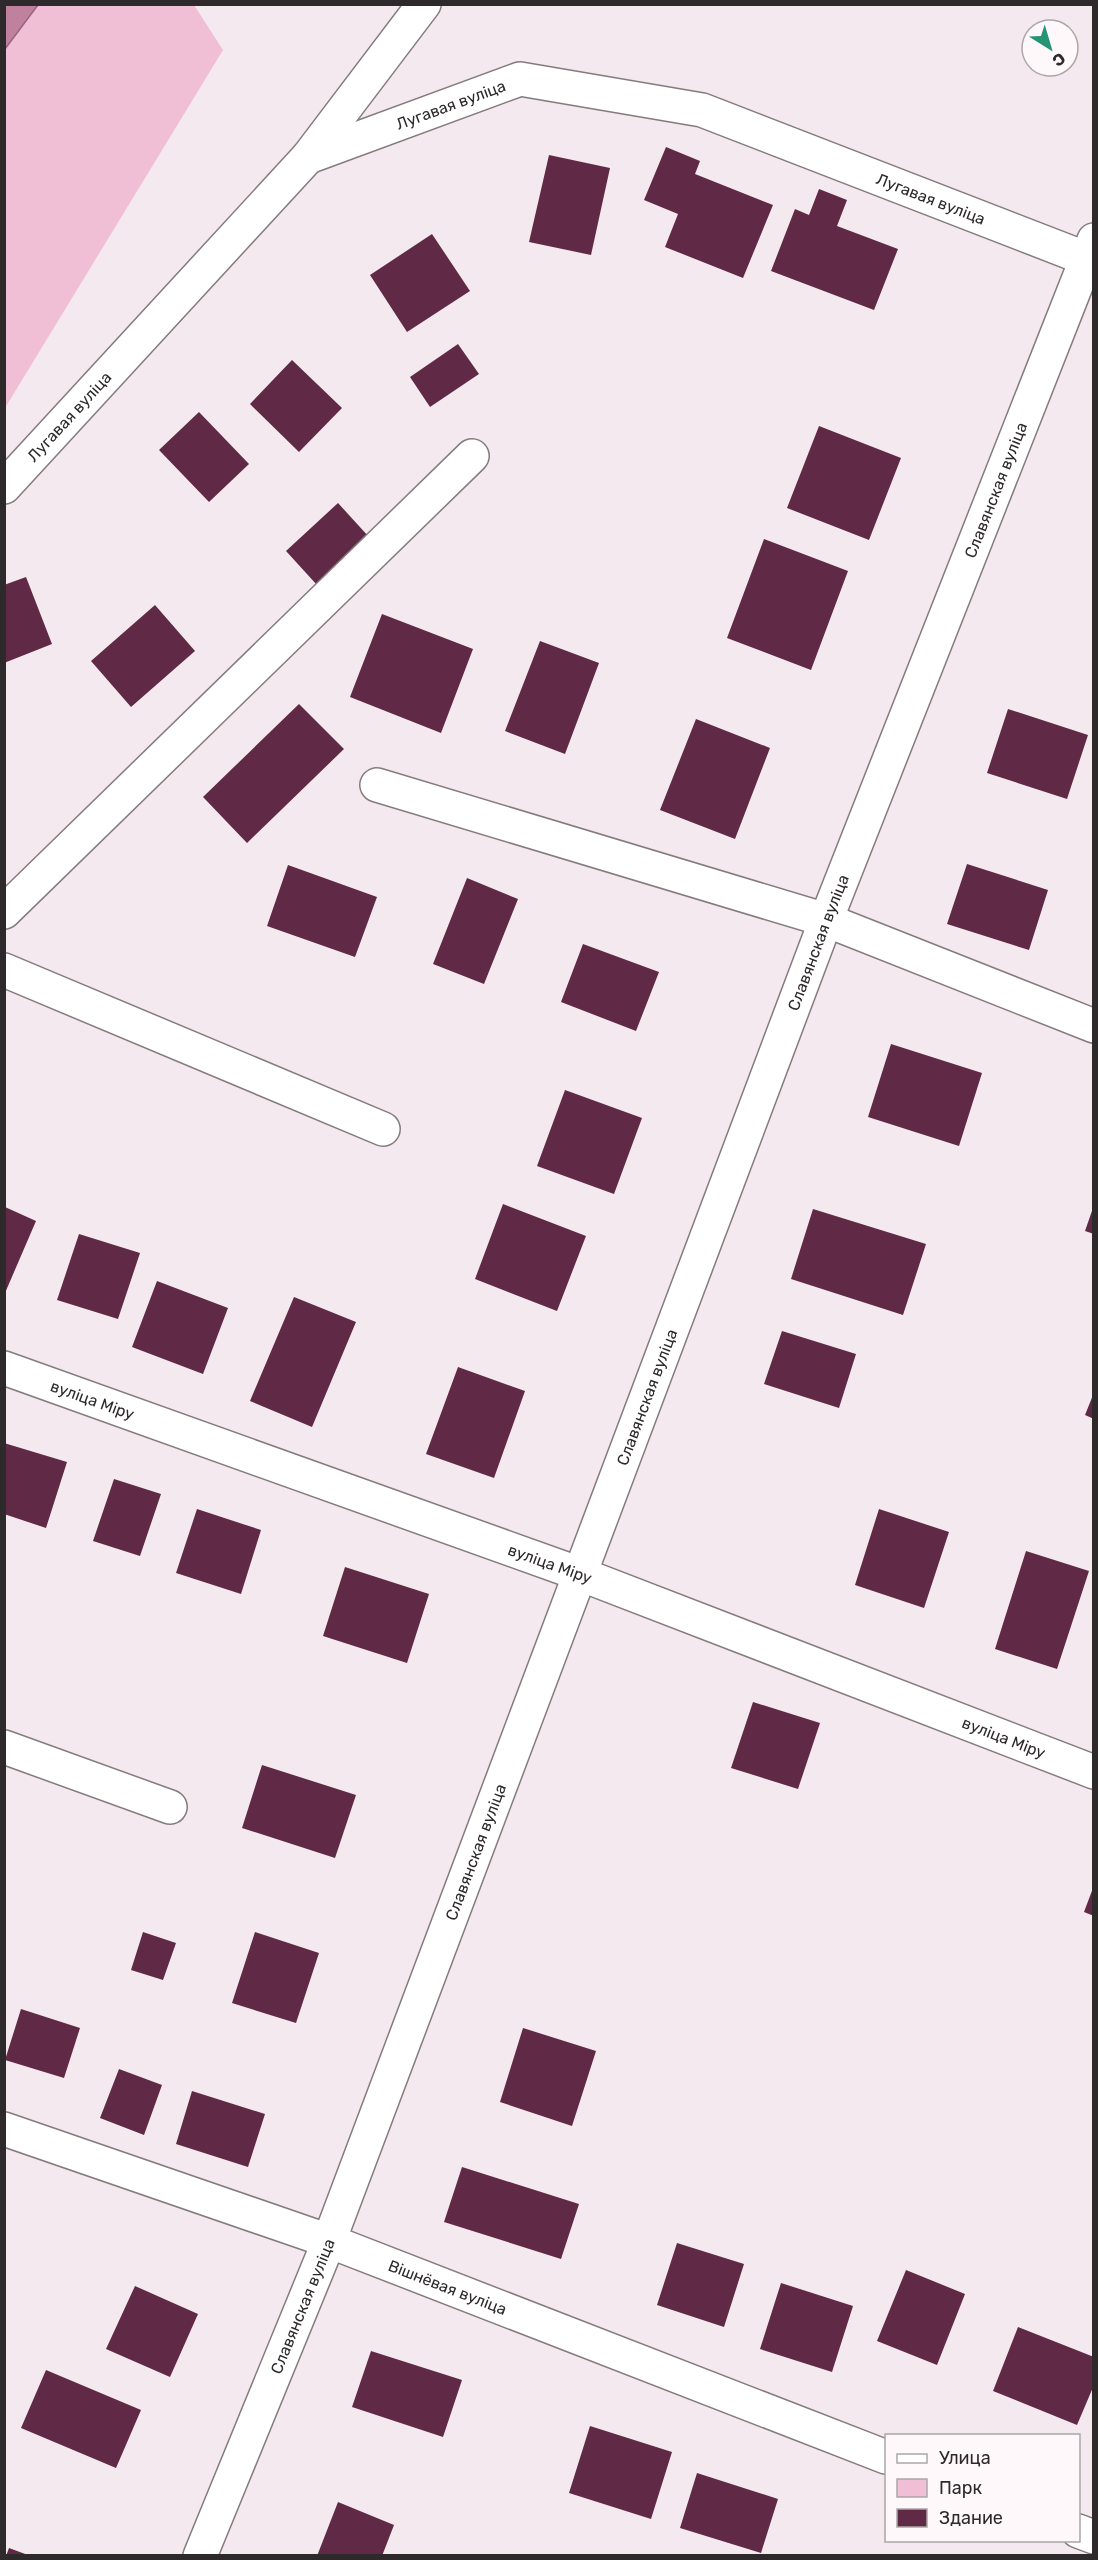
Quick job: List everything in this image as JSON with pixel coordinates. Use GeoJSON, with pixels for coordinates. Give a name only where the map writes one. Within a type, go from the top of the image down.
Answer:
{"type":"FeatureCollection","features":[{"type":"Feature","properties":{"kind":"street"},"geometry":{"type":"LineString","coordinates":[[308,157],[424,4]]}},
{"type":"Feature","properties":{"kind":"street","name":"Лугавая вуліца"},"geometry":{"type":"LineString","coordinates":[[4,487],[308,157],[520,79],[702,110],[1090,250]]}},
{"type":"Feature","properties":{"kind":"street","name":"Славянская вуліца"},"geometry":{"type":"LineString","coordinates":[[200,2556],[329,2241],[826,920],[1090,250]]}},
{"type":"Feature","properties":{"kind":"street"},"geometry":{"type":"LineString","coordinates":[[4,912],[472,456]]}},
{"type":"Feature","properties":{"kind":"street"},"geometry":{"type":"LineString","coordinates":[[377,785],[826,920],[1094,1026]]}},
{"type":"Feature","properties":{"kind":"street"},"geometry":{"type":"LineString","coordinates":[[4,970],[383,1129]]}},
{"type":"Feature","properties":{"kind":"street","name":"вуліца Міру"},"geometry":{"type":"LineString","coordinates":[[4,1368],[580,1574],[1094,1772]]}},
{"type":"Feature","properties":{"kind":"street"},"geometry":{"type":"LineString","coordinates":[[4,1747],[170,1807]]}},
{"type":"Feature","properties":{"kind":"street","name":"Вішнёвая вуліца"},"geometry":{"type":"LineString","coordinates":[[4,2129],[329,2241],[885,2457]]}},
{"type":"Feature","properties":{"kind":"green space"},"geometry":{"type":"Polygon","coordinates":[[[5,5],[194,5],[223,50],[5,408],[5,5]]]}},
{"type":"Feature","properties":{"kind":"shaded area"},"geometry":{"type":"Polygon","coordinates":[[[4,5],[38,5],[5,49],[4,5]]]}},
{"type":"Feature","properties":{"kind":"building"},"geometry":{"type":"Polygon","coordinates":[[[666,147],[700,161],[695,174],[773,205],[743,278],[665,247],[678,214],[644,200],[666,147]]]}},
{"type":"Feature","properties":{"kind":"building"},"geometry":{"type":"Polygon","coordinates":[[[549,155],[610,168],[591,255],[529,242],[549,155]]]}},
{"type":"Feature","properties":{"kind":"building"},"geometry":{"type":"Polygon","coordinates":[[[819,189],[847,200],[837,226],[898,249],[874,310],[771,271],[795,209],[809,215],[819,189]]]}},
{"type":"Feature","properties":{"kind":"building"},"geometry":{"type":"Polygon","coordinates":[[[432,234],[470,291],[407,332],[370,275],[432,234]]]}},
{"type":"Feature","properties":{"kind":"building"},"geometry":{"type":"Polygon","coordinates":[[[458,344],[479,374],[430,407],[410,377],[458,344]]]}},
{"type":"Feature","properties":{"kind":"building"},"geometry":{"type":"Polygon","coordinates":[[[292,360],[342,408],[299,452],[250,404],[292,360]]]}},
{"type":"Feature","properties":{"kind":"building"},"geometry":{"type":"Polygon","coordinates":[[[199,412],[249,464],[209,502],[159,450],[199,412]]]}},
{"type":"Feature","properties":{"kind":"building"},"geometry":{"type":"Polygon","coordinates":[[[819,426],[901,458],[869,540],[787,508],[819,426]]]}},
{"type":"Feature","properties":{"kind":"building"},"geometry":{"type":"Polygon","coordinates":[[[338,503],[369,537],[317,585],[286,551],[338,503]]]}},
{"type":"Feature","properties":{"kind":"building"},"geometry":{"type":"Polygon","coordinates":[[[764,539],[848,571],[811,670],[727,638],[764,539]]]}},
{"type":"Feature","properties":{"kind":"building"},"geometry":{"type":"Polygon","coordinates":[[[26,577],[52,644],[4,663],[4,585],[26,577]]]}},
{"type":"Feature","properties":{"kind":"building"},"geometry":{"type":"Polygon","coordinates":[[[155,605],[195,651],[131,707],[91,661],[155,605]]]}},
{"type":"Feature","properties":{"kind":"building"},"geometry":{"type":"Polygon","coordinates":[[[382,614],[473,649],[441,733],[350,697],[382,614]]]}},
{"type":"Feature","properties":{"kind":"building"},"geometry":{"type":"Polygon","coordinates":[[[540,641],[599,663],[565,754],[505,731],[540,641]]]}},
{"type":"Feature","properties":{"kind":"building"},"geometry":{"type":"Polygon","coordinates":[[[299,704],[344,749],[247,843],[203,797],[299,704]]]}},
{"type":"Feature","properties":{"kind":"building"},"geometry":{"type":"Polygon","coordinates":[[[1008,709],[1088,735],[1067,799],[987,773],[1008,709]]]}},
{"type":"Feature","properties":{"kind":"building"},"geometry":{"type":"Polygon","coordinates":[[[696,719],[770,748],[735,839],[660,810],[696,719]]]}},
{"type":"Feature","properties":{"kind":"building"},"geometry":{"type":"Polygon","coordinates":[[[967,864],[1048,890],[1029,950],[947,924],[967,864]]]}},
{"type":"Feature","properties":{"kind":"building"},"geometry":{"type":"Polygon","coordinates":[[[288,865],[377,897],[355,957],[267,926],[288,865]]]}},
{"type":"Feature","properties":{"kind":"building"},"geometry":{"type":"Polygon","coordinates":[[[467,878],[518,899],[484,984],[433,964],[467,878]]]}},
{"type":"Feature","properties":{"kind":"building"},"geometry":{"type":"Polygon","coordinates":[[[583,944],[659,972],[636,1031],[561,1002],[583,944]]]}},
{"type":"Feature","properties":{"kind":"building"},"geometry":{"type":"Polygon","coordinates":[[[891,1044],[982,1073],[959,1146],[868,1117],[891,1044]]]}},
{"type":"Feature","properties":{"kind":"building"},"geometry":{"type":"Polygon","coordinates":[[[565,1090],[642,1118],[614,1194],[537,1166],[565,1090]]]}},
{"type":"Feature","properties":{"kind":"building"},"geometry":{"type":"Polygon","coordinates":[[[503,1204],[586,1236],[557,1311],[475,1279],[503,1204]]]}},
{"type":"Feature","properties":{"kind":"building"},"geometry":{"type":"Polygon","coordinates":[[[5,1207],[36,1221],[5,1293],[5,1207]]]}},
{"type":"Feature","properties":{"kind":"building"},"geometry":{"type":"Polygon","coordinates":[[[1094,1208],[1094,1234],[1085,1231],[1094,1208]]]}},
{"type":"Feature","properties":{"kind":"building"},"geometry":{"type":"Polygon","coordinates":[[[813,1209],[926,1244],[903,1315],[791,1279],[813,1209]]]}},
{"type":"Feature","properties":{"kind":"building"},"geometry":{"type":"Polygon","coordinates":[[[79,1234],[140,1253],[118,1319],[57,1300],[79,1234]]]}},
{"type":"Feature","properties":{"kind":"building"},"geometry":{"type":"Polygon","coordinates":[[[157,1281],[228,1308],[203,1374],[132,1347],[157,1281]]]}},
{"type":"Feature","properties":{"kind":"building"},"geometry":{"type":"Polygon","coordinates":[[[294,1297],[356,1322],[312,1427],[250,1401],[294,1297]]]}},
{"type":"Feature","properties":{"kind":"building"},"geometry":{"type":"Polygon","coordinates":[[[782,1331],[856,1354],[839,1408],[764,1384],[782,1331]]]}},
{"type":"Feature","properties":{"kind":"building"},"geometry":{"type":"Polygon","coordinates":[[[458,1367],[525,1391],[494,1478],[426,1454],[458,1367]]]}},
{"type":"Feature","properties":{"kind":"building"},"geometry":{"type":"Polygon","coordinates":[[[1094,1395],[1094,1419],[1085,1415],[1094,1395]]]}},
{"type":"Feature","properties":{"kind":"building"},"geometry":{"type":"Polygon","coordinates":[[[4,1443],[67,1462],[46,1528],[4,1514],[4,1443]]]}},
{"type":"Feature","properties":{"kind":"building"},"geometry":{"type":"Polygon","coordinates":[[[114,1479],[161,1494],[140,1556],[93,1541],[114,1479]]]}},
{"type":"Feature","properties":{"kind":"building"},"geometry":{"type":"Polygon","coordinates":[[[197,1509],[261,1530],[241,1594],[176,1573],[197,1509]]]}},
{"type":"Feature","properties":{"kind":"building"},"geometry":{"type":"Polygon","coordinates":[[[879,1509],[949,1532],[924,1608],[855,1585],[879,1509]]]}},
{"type":"Feature","properties":{"kind":"building"},"geometry":{"type":"Polygon","coordinates":[[[1026,1551],[1089,1571],[1057,1669],[995,1649],[1026,1551]]]}},
{"type":"Feature","properties":{"kind":"building"},"geometry":{"type":"Polygon","coordinates":[[[345,1567],[429,1594],[407,1663],[323,1636],[345,1567]]]}},
{"type":"Feature","properties":{"kind":"building"},"geometry":{"type":"Polygon","coordinates":[[[753,1702],[820,1723],[798,1789],[731,1768],[753,1702]]]}},
{"type":"Feature","properties":{"kind":"building"},"geometry":{"type":"Polygon","coordinates":[[[262,1765],[356,1795],[335,1858],[242,1828],[262,1765]]]}},
{"type":"Feature","properties":{"kind":"building"},"geometry":{"type":"Polygon","coordinates":[[[1094,1888],[1094,1916],[1084,1912],[1094,1888]]]}},
{"type":"Feature","properties":{"kind":"building"},"geometry":{"type":"Polygon","coordinates":[[[143,1932],[176,1943],[163,1980],[131,1970],[143,1932]]]}},
{"type":"Feature","properties":{"kind":"building"},"geometry":{"type":"Polygon","coordinates":[[[255,1932],[319,1953],[296,2023],[232,2003],[255,1932]]]}},
{"type":"Feature","properties":{"kind":"building"},"geometry":{"type":"Polygon","coordinates":[[[21,2009],[80,2028],[64,2078],[5,2060],[21,2009]]]}},
{"type":"Feature","properties":{"kind":"building"},"geometry":{"type":"Polygon","coordinates":[[[523,2028],[596,2051],[572,2126],[500,2102],[523,2028]]]}},
{"type":"Feature","properties":{"kind":"building"},"geometry":{"type":"Polygon","coordinates":[[[119,2069],[162,2085],[144,2135],[100,2118],[119,2069]]]}},
{"type":"Feature","properties":{"kind":"building"},"geometry":{"type":"Polygon","coordinates":[[[192,2091],[265,2114],[248,2167],[176,2144],[192,2091]]]}},
{"type":"Feature","properties":{"kind":"building"},"geometry":{"type":"Polygon","coordinates":[[[462,2167],[579,2204],[561,2259],[444,2222],[462,2167]]]}},
{"type":"Feature","properties":{"kind":"building"},"geometry":{"type":"Polygon","coordinates":[[[677,2243],[744,2264],[724,2327],[657,2305],[677,2243]]]}},
{"type":"Feature","properties":{"kind":"building"},"geometry":{"type":"Polygon","coordinates":[[[906,2270],[965,2294],[937,2365],[877,2341],[906,2270]]]}},
{"type":"Feature","properties":{"kind":"building"},"geometry":{"type":"Polygon","coordinates":[[[781,2283],[853,2306],[832,2372],[760,2349],[781,2283]]]}},
{"type":"Feature","properties":{"kind":"building"},"geometry":{"type":"Polygon","coordinates":[[[135,2286],[198,2314],[170,2377],[106,2349],[135,2286]]]}},
{"type":"Feature","properties":{"kind":"building"},"geometry":{"type":"Polygon","coordinates":[[[1018,2327],[1094,2357],[1094,2385],[1077,2425],[993,2391],[1018,2327]]]}},
{"type":"Feature","properties":{"kind":"building"},"geometry":{"type":"Polygon","coordinates":[[[371,2351],[462,2380],[443,2437],[352,2407],[371,2351]]]}},
{"type":"Feature","properties":{"kind":"building"},"geometry":{"type":"Polygon","coordinates":[[[46,2370],[141,2410],[116,2468],[21,2428],[46,2370]]]}},
{"type":"Feature","properties":{"kind":"building"},"geometry":{"type":"Polygon","coordinates":[[[590,2426],[672,2452],[651,2519],[569,2493],[590,2426]]]}},
{"type":"Feature","properties":{"kind":"building"},"geometry":{"type":"Polygon","coordinates":[[[697,2473],[778,2499],[761,2553],[680,2528],[697,2473]]]}},
{"type":"Feature","properties":{"kind":"building"},"geometry":{"type":"Polygon","coordinates":[[[338,2502],[394,2525],[382,2556],[317,2556],[338,2502]]]}},
{"type":"Feature","properties":{"kind":"building"},"geometry":{"type":"Polygon","coordinates":[[[9,2548],[28,2555],[28,2556],[6,2556],[9,2548]]]}}]}
